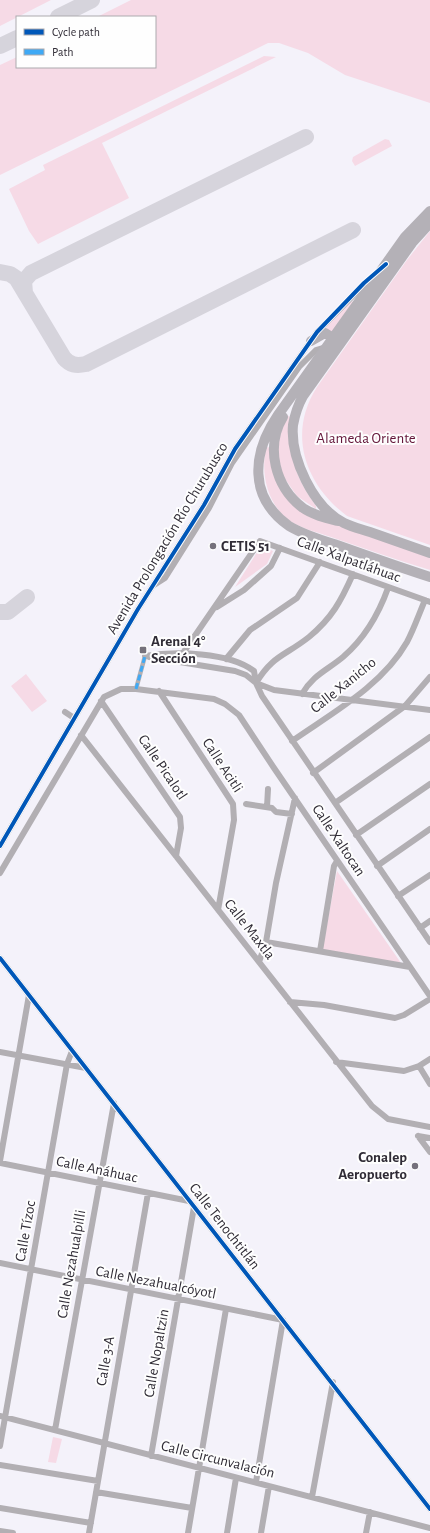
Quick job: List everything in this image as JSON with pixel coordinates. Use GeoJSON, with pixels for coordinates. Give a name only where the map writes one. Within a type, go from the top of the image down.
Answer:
{"type":"FeatureCollection","features":[{"type":"Feature","properties":{"kind":"main road"},"geometry":{"type":"LineString","coordinates":[[344,523],[330,513],[315,496],[300,466],[296,453],[293,431],[294,418],[303,396],[330,349],[386,264],[411,230],[430,211]]}},
{"type":"Feature","properties":{"kind":"main road"},"geometry":{"type":"LineString","coordinates":[[336,340],[412,243],[430,223]]}},
{"type":"Feature","properties":{"kind":"main road"},"geometry":{"type":"LineString","coordinates":[[311,342],[323,334],[336,340]]}},
{"type":"Feature","properties":{"kind":"main road"},"geometry":{"type":"LineString","coordinates":[[330,349],[303,370],[269,427],[262,442],[258,467],[262,490],[272,509],[289,525],[308,535],[430,577]]}},
{"type":"Feature","properties":{"kind":"main road"},"geometry":{"type":"LineString","coordinates":[[303,396],[282,419],[276,433],[274,445],[278,474],[284,487],[294,499],[311,512],[430,553]]}},
{"type":"Feature","properties":{"kind":"main road"},"geometry":{"type":"LineString","coordinates":[[262,442],[274,445]]}},
{"type":"Feature","properties":{"kind":"street","name":"Avenida Prolongación Río Churubusco"},"geometry":{"type":"LineString","coordinates":[[0,846],[138,609],[154,585],[158,575],[204,505],[235,449],[324,324],[386,264]]}},
{"type":"Feature","properties":{"kind":"street","name":"Avenida Prolongación Río Churubusco"},"geometry":{"type":"LineString","coordinates":[[154,585],[165,578],[209,508],[232,463],[292,377],[303,370]]}},
{"type":"Feature","properties":{"kind":"street","name":"Calle Xalpatláhuac"},"geometry":{"type":"LineString","coordinates":[[215,609],[260,541],[388,588],[428,601]]}},
{"type":"Feature","properties":{"kind":"street"},"geometry":{"type":"LineString","coordinates":[[183,653],[215,609],[244,590],[271,566],[280,548]]}},
{"type":"Feature","properties":{"kind":"street"},"geometry":{"type":"LineString","coordinates":[[145,656],[164,653],[183,653],[226,659],[250,630],[297,598],[320,562]]}},
{"type":"Feature","properties":{"kind":"street"},"geometry":{"type":"LineString","coordinates":[[256,684],[269,664],[309,637],[326,622],[340,603],[353,574]]}},
{"type":"Feature","properties":{"kind":"street"},"geometry":{"type":"LineString","coordinates":[[302,694],[315,677],[358,644],[371,626],[388,588]]}},
{"type":"Feature","properties":{"kind":"street","name":"Calle Xanicho"},"geometry":{"type":"LineString","coordinates":[[292,741],[351,700],[376,679],[407,642],[428,601]]}},
{"type":"Feature","properties":{"kind":"street"},"geometry":{"type":"LineString","coordinates":[[145,656],[236,671],[246,676],[256,684],[274,690],[430,710]]}},
{"type":"Feature","properties":{"kind":"street"},"geometry":{"type":"LineString","coordinates":[[136,689],[145,656]]}},
{"type":"Feature","properties":{"kind":"street","name":"Calle Xaltocan"},"geometry":{"type":"LineString","coordinates":[[226,659],[246,666],[254,672],[256,684],[292,741],[430,942]]}},
{"type":"Feature","properties":{"kind":"street"},"geometry":{"type":"LineString","coordinates":[[313,773],[405,706],[430,677]]}},
{"type":"Feature","properties":{"kind":"street"},"geometry":{"type":"LineString","coordinates":[[0,873],[101,701],[109,694],[121,689],[159,691]]}},
{"type":"Feature","properties":{"kind":"street","name":"Calle Xaltocan"},"geometry":{"type":"LineString","coordinates":[[159,691],[204,697],[222,702],[239,715],[430,998]]}},
{"type":"Feature","properties":{"kind":"street","name":"Calle Acitli"},"geometry":{"type":"LineString","coordinates":[[159,691],[233,804],[234,820],[218,910]]}},
{"type":"Feature","properties":{"kind":"street","name":"Calle Picalotl"},"geometry":{"type":"LineString","coordinates":[[101,701],[180,817],[181,828],[176,856]]}},
{"type":"Feature","properties":{"kind":"street"},"geometry":{"type":"LineString","coordinates":[[65,712],[74,718]]}},
{"type":"Feature","properties":{"kind":"street","name":"Calle Maxtla"},"geometry":{"type":"LineString","coordinates":[[81,735],[336,1062],[378,1112],[388,1119],[430,1127]]}},
{"type":"Feature","properties":{"kind":"street"},"geometry":{"type":"LineString","coordinates":[[335,803],[430,737]]}},
{"type":"Feature","properties":{"kind":"street"},"geometry":{"type":"LineString","coordinates":[[356,835],[430,784]]}},
{"type":"Feature","properties":{"kind":"street"},"geometry":{"type":"LineString","coordinates":[[267,807],[268,789]]}},
{"type":"Feature","properties":{"kind":"street"},"geometry":{"type":"LineString","coordinates":[[259,962],[266,942],[276,883],[295,798]]}},
{"type":"Feature","properties":{"kind":"street"},"geometry":{"type":"LineString","coordinates":[[246,804],[272,808],[276,812],[292,814]]}},
{"type":"Feature","properties":{"kind":"street"},"geometry":{"type":"LineString","coordinates":[[377,866],[430,829]]}},
{"type":"Feature","properties":{"kind":"street"},"geometry":{"type":"LineString","coordinates":[[320,951],[326,906],[334,866],[337,861]]}},
{"type":"Feature","properties":{"kind":"street"},"geometry":{"type":"LineString","coordinates":[[398,896],[430,875]]}},
{"type":"Feature","properties":{"kind":"street"},"geometry":{"type":"LineString","coordinates":[[420,928],[430,921]]}},
{"type":"Feature","properties":{"kind":"street"},"geometry":{"type":"LineString","coordinates":[[266,942],[320,951],[360,960],[410,967]]}},
{"type":"Feature","properties":{"kind":"street","name":"Calle Tenochtitlán"},"geometry":{"type":"LineString","coordinates":[[0,958],[194,1207],[333,1382],[430,1509]]}},
{"type":"Feature","properties":{"kind":"street"},"geometry":{"type":"LineString","coordinates":[[0,1162],[29,995]]}},
{"type":"Feature","properties":{"kind":"street"},"geometry":{"type":"LineString","coordinates":[[290,1002],[324,1005],[395,1018],[404,1016],[430,998]]}},
{"type":"Feature","properties":{"kind":"street","name":"Calle Tízoc"},"geometry":{"type":"LineString","coordinates":[[0,1446],[2,1417],[31,1270],[67,1064],[72,1051]]}},
{"type":"Feature","properties":{"kind":"street"},"geometry":{"type":"LineString","coordinates":[[0,1052],[86,1068]]}},
{"type":"Feature","properties":{"kind":"street"},"geometry":{"type":"LineString","coordinates":[[336,1062],[398,1071],[409,1070],[430,1059]]}},
{"type":"Feature","properties":{"kind":"street"},"geometry":{"type":"LineString","coordinates":[[418,1066],[430,1084]]}},
{"type":"Feature","properties":{"kind":"street","name":"Calle Nezahualpilli"},"geometry":{"type":"LineString","coordinates":[[55,1430],[114,1103]]}},
{"type":"Feature","properties":{"kind":"street"},"geometry":{"type":"LineString","coordinates":[[430,1138],[418,1136],[430,1152]]}},
{"type":"Feature","properties":{"kind":"street","name":"Calle Anáhuac"},"geometry":{"type":"LineString","coordinates":[[0,1162],[148,1193],[189,1200]]}},
{"type":"Feature","properties":{"kind":"street","name":"Calle 3-A"},"geometry":{"type":"LineString","coordinates":[[89,1533],[148,1193]]}},
{"type":"Feature","properties":{"kind":"street","name":"Calle Nopaltzin"},"geometry":{"type":"LineString","coordinates":[[151,1456],[194,1207]]}},
{"type":"Feature","properties":{"kind":"street","name":"Calle Nezahualcóyotl"},"geometry":{"type":"LineString","coordinates":[[0,1263],[178,1300],[284,1320]]}},
{"type":"Feature","properties":{"kind":"street"},"geometry":{"type":"LineString","coordinates":[[188,1533],[226,1309]]}},
{"type":"Feature","properties":{"kind":"street"},"geometry":{"type":"LineString","coordinates":[[256,1482],[284,1320]]}},
{"type":"Feature","properties":{"kind":"street"},"geometry":{"type":"LineString","coordinates":[[312,1497],[333,1382]]}},
{"type":"Feature","properties":{"kind":"street","name":"Calle Circunvalación"},"geometry":{"type":"LineString","coordinates":[[2,1417],[430,1528]]}},
{"type":"Feature","properties":{"kind":"street"},"geometry":{"type":"LineString","coordinates":[[0,1465],[98,1481]]}},
{"type":"Feature","properties":{"kind":"street"},"geometry":{"type":"LineString","coordinates":[[227,1533],[236,1478]]}},
{"type":"Feature","properties":{"kind":"street"},"geometry":{"type":"LineString","coordinates":[[261,1533],[269,1486]]}},
{"type":"Feature","properties":{"kind":"street"},"geometry":{"type":"LineString","coordinates":[[96,1492],[192,1508]]}},
{"type":"Feature","properties":{"kind":"street"},"geometry":{"type":"LineString","coordinates":[[0,1508],[91,1524]]}},
{"type":"Feature","properties":{"kind":"street"},"geometry":{"type":"LineString","coordinates":[[366,1533],[370,1512]]}},
{"type":"Feature","properties":{"kind":"street"},"geometry":{"type":"LineString","coordinates":[[0,1531],[13,1533]]}},
{"type":"Feature","properties":{"kind":"green space"},"geometry":{"type":"Polygon","coordinates":[[[0,0],[51,0],[20,16],[16,16],[16,18],[0,26],[0,0]]]}},
{"type":"Feature","properties":{"kind":"green space"},"geometry":{"type":"Polygon","coordinates":[[[131,0],[430,0],[430,103],[345,75],[308,53],[279,43],[268,43],[0,175],[0,65],[16,57],[16,68],[156,68],[156,16],[99,16],[131,0]]]}},
{"type":"Feature","properties":{"kind":"green space"},"geometry":{"type":"Polygon","coordinates":[[[264,56],[276,57],[102,143],[129,198],[38,244],[29,231],[9,189],[45,170],[43,165],[264,56]]]}},
{"type":"Feature","properties":{"kind":"green space"},"geometry":{"type":"Polygon","coordinates":[[[385,139],[389,140],[392,146],[355,166],[352,161],[353,157],[385,139]]]}},
{"type":"Feature","properties":{"kind":"green space","name":"Alameda Oriente"},"geometry":{"type":"Polygon","coordinates":[[[430,231],[430,545],[347,516],[332,503],[320,489],[311,474],[305,457],[302,440],[303,422],[308,405],[317,387],[407,260],[430,231]]]}},
{"type":"Feature","properties":{"kind":"green space"},"geometry":{"type":"Polygon","coordinates":[[[354,301],[334,332],[323,330],[350,302],[354,301]]]}},
{"type":"Feature","properties":{"kind":"green space"},"geometry":{"type":"Polygon","coordinates":[[[287,415],[290,417],[291,443],[294,464],[302,483],[316,506],[316,509],[297,496],[283,476],[276,448],[287,415]]]}},
{"type":"Feature","properties":{"kind":"green space"},"geometry":{"type":"Polygon","coordinates":[[[266,448],[270,448],[290,501],[430,557],[430,570],[308,529],[286,518],[274,503],[267,485],[264,467],[266,448]]]}},
{"type":"Feature","properties":{"kind":"green space"},"geometry":{"type":"Polygon","coordinates":[[[261,546],[273,551],[267,564],[235,587],[261,546]]]}},
{"type":"Feature","properties":{"kind":"green space"},"geometry":{"type":"Polygon","coordinates":[[[26,674],[47,701],[32,712],[11,686],[26,674]]]}},
{"type":"Feature","properties":{"kind":"green space"},"geometry":{"type":"Polygon","coordinates":[[[337,871],[401,963],[322,951],[337,871]]]}},
{"type":"Feature","properties":{"kind":"green space"},"geometry":{"type":"Polygon","coordinates":[[[53,1437],[62,1439],[56,1463],[48,1462],[53,1437]]]}},
{"type":"Feature","properties":{"kind":"taxiway"},"geometry":{"type":"LineString","coordinates":[[60,16],[92,0]]}},
{"type":"Feature","properties":{"kind":"taxiway"},"geometry":{"type":"LineString","coordinates":[[0,46],[16,38]]}},
{"type":"Feature","properties":{"kind":"taxiway"},"geometry":{"type":"LineString","coordinates":[[25,293],[24,281],[31,273],[306,137]]}},
{"type":"Feature","properties":{"kind":"taxiway"},"geometry":{"type":"LineString","coordinates":[[0,272],[10,274],[16,278],[64,358],[71,364],[82,365],[353,230]]}},
{"type":"Feature","properties":{"kind":"taxiway"},"geometry":{"type":"LineString","coordinates":[[1,612],[8,612],[27,597]]}},
{"type":"Feature","properties":{"kind":"marked path"},"geometry":{"type":"LineString","coordinates":[[136,689],[145,656]]}},
{"type":"Feature","properties":{"kind":"cycle path"},"geometry":{"type":"LineString","coordinates":[[0,846],[138,609],[204,505],[235,449],[317,332],[364,283],[386,264]]}},
{"type":"Feature","properties":{"kind":"cycle path"},"geometry":{"type":"LineString","coordinates":[[0,958],[430,1509]]}},
{"type":"Feature","properties":{"kind":"place","name":"CETIS 51"},"geometry":{"type":"Point","coordinates":[213,546]}},
{"type":"Feature","properties":{"kind":"place","name":"Arenal 4° Sección"},"geometry":{"type":"Point","coordinates":[143,650]}},
{"type":"Feature","properties":{"kind":"place","name":"Conalep Aeropuerto"},"geometry":{"type":"Point","coordinates":[415,1166]}}]}
